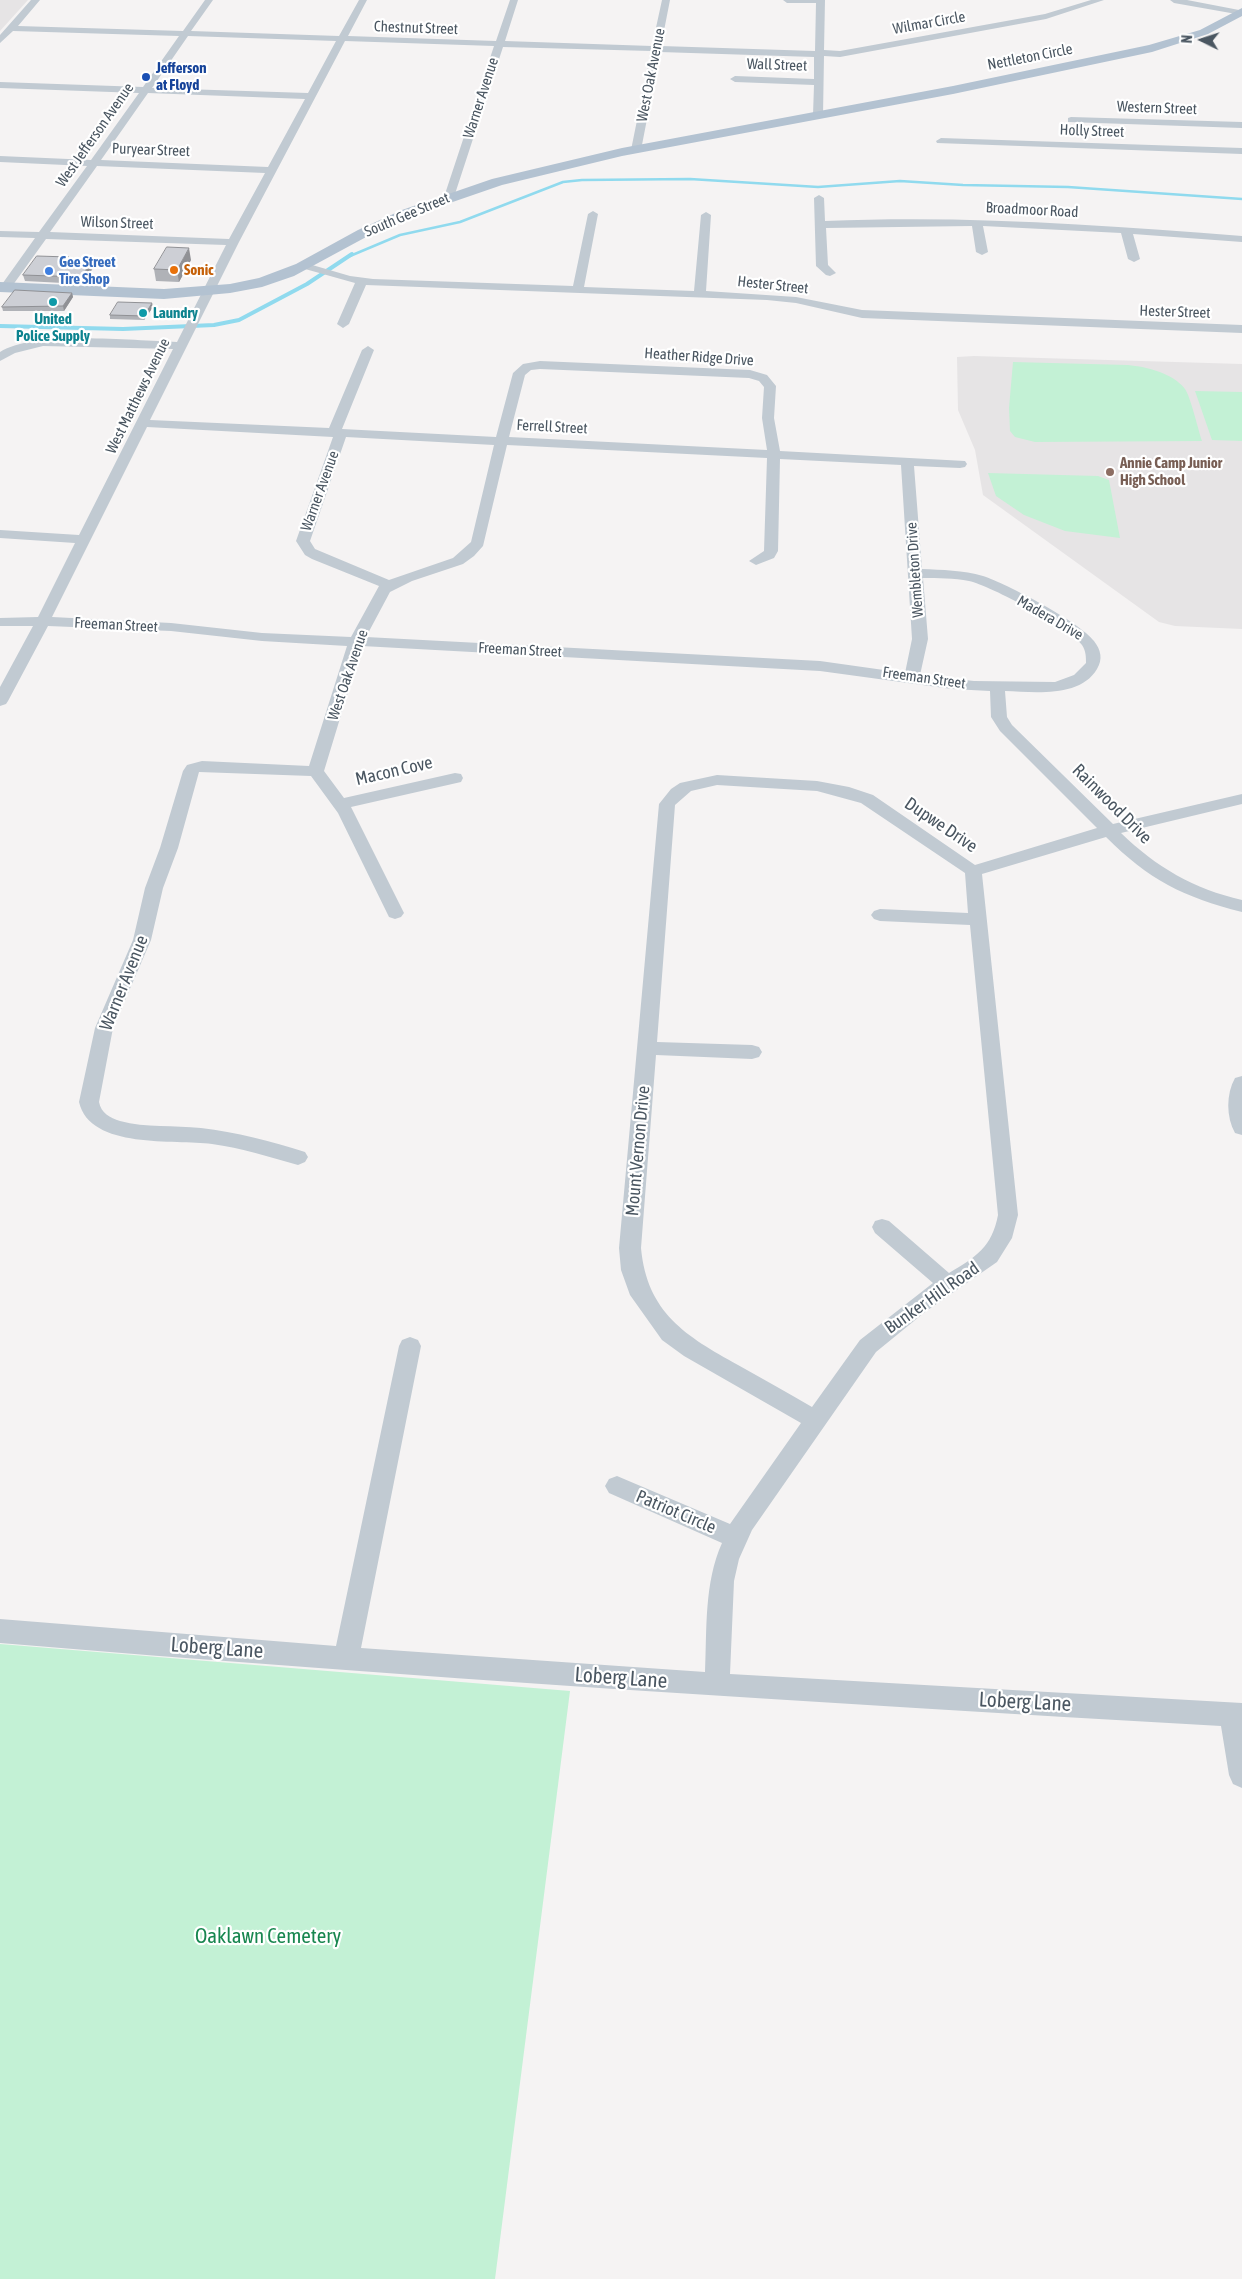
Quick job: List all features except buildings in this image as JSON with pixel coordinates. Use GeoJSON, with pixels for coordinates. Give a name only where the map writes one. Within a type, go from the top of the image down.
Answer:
{"type":"FeatureCollection","features":[{"type":"Feature","properties":{"kind":"main road","name":"Nettleton Circle"},"geometry":{"type":"LineString","coordinates":[[818,115],[1152,48],[1204,32],[1241,12]]}},
{"type":"Feature","properties":{"kind":"main road","name":"South Gee Street"},"geometry":{"type":"LineString","coordinates":[[3,287],[144,293],[208,292],[265,281],[308,267],[364,233],[449,197],[547,169],[818,115]]}},
{"type":"Feature","properties":{"kind":"street"},"geometry":{"type":"LineString","coordinates":[[0,40],[36,0]]}},
{"type":"Feature","properties":{"kind":"street","name":"West Jefferson Avenue"},"geometry":{"type":"LineString","coordinates":[[3,287],[43,236],[209,0]]}},
{"type":"Feature","properties":{"kind":"street","name":"West Matthews Avenue"},"geometry":{"type":"LineString","coordinates":[[0,701],[43,621],[233,242],[362,0]]}},
{"type":"Feature","properties":{"kind":"street","name":"Warner Avenue"},"geometry":{"type":"LineString","coordinates":[[449,197],[514,0]]}},
{"type":"Feature","properties":{"kind":"street","name":"West Oak Avenue"},"geometry":{"type":"LineString","coordinates":[[636,150],[666,0]]}},
{"type":"Feature","properties":{"kind":"street"},"geometry":{"type":"LineString","coordinates":[[787,0],[823,1],[819,54],[818,115]]}},
{"type":"Feature","properties":{"kind":"street","name":"Wilmar Circle"},"geometry":{"type":"LineString","coordinates":[[819,54],[840,54],[1046,16],[1100,0]]}},
{"type":"Feature","properties":{"kind":"street"},"geometry":{"type":"LineString","coordinates":[[1174,0],[1241,12]]}},
{"type":"Feature","properties":{"kind":"street","name":"Chestnut Street"},"geometry":{"type":"LineString","coordinates":[[11,28],[819,54]]}},
{"type":"Feature","properties":{"kind":"street","name":"Wall Street"},"geometry":{"type":"LineString","coordinates":[[735,79],[818,82]]}},
{"type":"Feature","properties":{"kind":"street"},"geometry":{"type":"LineString","coordinates":[[0,85],[311,96]]}},
{"type":"Feature","properties":{"kind":"street","name":"Western Street"},"geometry":{"type":"LineString","coordinates":[[1071,120],[1242,125]]}},
{"type":"Feature","properties":{"kind":"street","name":"Holly Street"},"geometry":{"type":"LineString","coordinates":[[941,141],[1242,151]]}},
{"type":"Feature","properties":{"kind":"street","name":"Puryear Street"},"geometry":{"type":"LineString","coordinates":[[0,158],[271,170]]}},
{"type":"Feature","properties":{"kind":"street"},"geometry":{"type":"LineString","coordinates":[[819,198],[822,266],[830,273]]}},
{"type":"Feature","properties":{"kind":"street"},"geometry":{"type":"LineString","coordinates":[[578,290],[594,214]]}},
{"type":"Feature","properties":{"kind":"street"},"geometry":{"type":"LineString","coordinates":[[700,294],[706,215]]}},
{"type":"Feature","properties":{"kind":"street","name":"Broadmoor Road"},"geometry":{"type":"LineString","coordinates":[[820,225],[918,220],[1126,230],[1242,239]]}},
{"type":"Feature","properties":{"kind":"street"},"geometry":{"type":"LineString","coordinates":[[977,223],[982,252]]}},
{"type":"Feature","properties":{"kind":"street"},"geometry":{"type":"LineString","coordinates":[[1126,230],[1134,259]]}},
{"type":"Feature","properties":{"kind":"street","name":"Wilson Street"},"geometry":{"type":"LineString","coordinates":[[0,234],[233,242]]}},
{"type":"Feature","properties":{"kind":"street","name":"Hester Street"},"geometry":{"type":"LineString","coordinates":[[308,267],[362,281],[700,294],[796,300],[862,314],[1242,329]]}},
{"type":"Feature","properties":{"kind":"street"},"geometry":{"type":"LineString","coordinates":[[343,324],[362,281]]}},
{"type":"Feature","properties":{"kind":"street"},"geometry":{"type":"LineString","coordinates":[[0,357],[11,350],[30,344],[48,342],[183,341]]}},
{"type":"Feature","properties":{"kind":"street"},"geometry":{"type":"LineString","coordinates":[[338,433],[368,350]]}},
{"type":"Feature","properties":{"kind":"street","name":"Heather Ridge Drive"},"geometry":{"type":"LineString","coordinates":[[502,441],[505,420],[519,373],[527,367],[540,365],[754,374],[767,381],[770,386],[768,418],[774,454],[771,551],[769,555],[756,561]]}},
{"type":"Feature","properties":{"kind":"street","name":"Ferrell Street"},"geometry":{"type":"LineString","coordinates":[[143,423],[960,464]]}},
{"type":"Feature","properties":{"kind":"street","name":"Warner Avenue"},"geometry":{"type":"LineString","coordinates":[[338,433],[303,541],[310,552],[317,556],[390,585]]}},
{"type":"Feature","properties":{"kind":"street"},"geometry":{"type":"LineString","coordinates":[[390,585],[449,565],[472,550],[478,543],[502,441]]}},
{"type":"Feature","properties":{"kind":"street","name":"Wembleton Drive"},"geometry":{"type":"LineString","coordinates":[[907,461],[920,639],[920,651],[912,677]]}},
{"type":"Feature","properties":{"kind":"street"},"geometry":{"type":"LineString","coordinates":[[0,534],[84,539]]}},
{"type":"Feature","properties":{"kind":"street","name":"Madera Drive"},"geometry":{"type":"LineString","coordinates":[[915,573],[953,574],[976,578],[1076,631],[1087,639],[1093,650],[1095,659],[1093,666],[1086,675],[1071,683],[1045,688],[996,686]]}},
{"type":"Feature","properties":{"kind":"street","name":"West Oak Avenue"},"geometry":{"type":"LineString","coordinates":[[316,771],[356,642],[384,589],[390,585]]}},
{"type":"Feature","properties":{"kind":"street","name":"Freeman Street"},"geometry":{"type":"LineString","coordinates":[[0,622],[43,621],[171,628],[262,637],[821,666],[952,684],[996,686]]}},
{"type":"Feature","properties":{"kind":"street","name":"Rainwood Drive"},"geometry":{"type":"LineString","coordinates":[[996,686],[999,717],[1006,728],[1146,866],[1172,882],[1208,897],[1242,906]]}},
{"type":"Feature","properties":{"kind":"street","name":"Warner Avenue"},"geometry":{"type":"LineString","coordinates":[[298,1157],[234,1141],[199,1135],[122,1128],[100,1120],[90,1110],[89,1102],[104,1028],[142,940],[154,888],[167,855],[192,768],[202,766],[316,771]]}},
{"type":"Feature","properties":{"kind":"street"},"geometry":{"type":"LineString","coordinates":[[316,771],[342,804],[395,913]]}},
{"type":"Feature","properties":{"kind":"street","name":"Macon Cove"},"geometry":{"type":"LineString","coordinates":[[342,804],[455,778]]}},
{"type":"Feature","properties":{"kind":"street","name":"Dupwe Drive"},"geometry":{"type":"LineString","coordinates":[[676,793],[696,783],[716,780],[817,786],[843,790],[867,799],[973,871],[1110,830],[1242,799]]}},
{"type":"Feature","properties":{"kind":"street","name":"Mount Vernon Drive"},"geometry":{"type":"LineString","coordinates":[[676,793],[667,804],[666,810],[630,1248],[632,1270],[645,1304],[670,1334],[692,1350],[816,1420]]}},
{"type":"Feature","properties":{"kind":"street","name":"Bunker Hill Road"},"geometry":{"type":"LineString","coordinates":[[717,1685],[722,1581],[727,1559],[743,1523],[868,1346],[885,1328],[980,1264],[994,1251],[1005,1231],[1008,1215],[973,871]]}},
{"type":"Feature","properties":{"kind":"street"},"geometry":{"type":"LineString","coordinates":[[880,915],[978,919]]}},
{"type":"Feature","properties":{"kind":"street"},"geometry":{"type":"LineString","coordinates":[[646,1048],[752,1052]]}},
{"type":"Feature","properties":{"kind":"street"},"geometry":{"type":"LineString","coordinates":[[1242,1083],[1238,1091],[1238,1106],[1242,1128]]}},
{"type":"Feature","properties":{"kind":"street"},"geometry":{"type":"LineString","coordinates":[[882,1227],[948,1284]]}},
{"type":"Feature","properties":{"kind":"street"},"geometry":{"type":"LineString","coordinates":[[346,1658],[410,1346]]}},
{"type":"Feature","properties":{"kind":"street","name":"Patriot Circle"},"geometry":{"type":"LineString","coordinates":[[617,1486],[736,1538]]}},
{"type":"Feature","properties":{"kind":"street","name":"Loberg Lane"},"geometry":{"type":"LineString","coordinates":[[0,1631],[717,1685],[1237,1714]]}},
{"type":"Feature","properties":{"kind":"street"},"geometry":{"type":"LineString","coordinates":[[1237,1714],[1242,1775]]}},
{"type":"Feature","properties":{"kind":"shaded area"},"geometry":{"type":"Polygon","coordinates":[[[0,0],[28,0],[0,31],[0,0]]]}},
{"type":"Feature","properties":{"kind":"shaded area","name":"Annie Camp Junior High School"},"geometry":{"type":"Polygon","coordinates":[[[957,357],[1242,364],[1242,629],[1175,626],[1159,622],[983,495],[975,450],[958,410],[957,357]]]}},
{"type":"Feature","properties":{"kind":"green space"},"geometry":{"type":"Polygon","coordinates":[[[1013,362],[1128,365],[1151,369],[1167,375],[1180,383],[1185,389],[1202,441],[1035,442],[1015,437],[1010,431],[1009,408],[1013,362]]]}},
{"type":"Feature","properties":{"kind":"green space"},"geometry":{"type":"Polygon","coordinates":[[[1195,391],[1242,392],[1242,441],[1212,440],[1195,391]]]}},
{"type":"Feature","properties":{"kind":"green space"},"geometry":{"type":"Polygon","coordinates":[[[988,473],[1098,476],[1109,480],[1120,538],[1065,531],[1024,515],[996,496],[988,473]]]}},
{"type":"Feature","properties":{"kind":"green space","name":"Oaklawn Cemetery"},"geometry":{"type":"Polygon","coordinates":[[[0,1644],[570,1691],[495,2279],[0,2279],[0,1644]]]}},
{"type":"Feature","properties":{"kind":"waterway"},"geometry":{"type":"LineString","coordinates":[[350,256],[400,235],[460,222],[563,182],[582,180],[690,179],[818,187],[900,181],[963,185],[1068,187],[1242,199]]}},
{"type":"Feature","properties":{"kind":"waterway"},"geometry":{"type":"LineString","coordinates":[[0,326],[123,329],[214,325],[239,320],[307,284],[352,254]]}},
{"type":"Feature","properties":{"kind":"place","name":"Jefferson at Floyd"},"geometry":{"type":"Point","coordinates":[146,77]}},
{"type":"Feature","properties":{"kind":"place","name":"Sonic"},"geometry":{"type":"Point","coordinates":[174,270]}},
{"type":"Feature","properties":{"kind":"place","name":"Gee Street Tire Shop"},"geometry":{"type":"Point","coordinates":[49,271]}},
{"type":"Feature","properties":{"kind":"place","name":"United Police Supply"},"geometry":{"type":"Point","coordinates":[53,302]}},
{"type":"Feature","properties":{"kind":"place","name":"Laundry"},"geometry":{"type":"Point","coordinates":[143,313]}},
{"type":"Feature","properties":{"kind":"place","name":"Annie Camp Junior High School"},"geometry":{"type":"Point","coordinates":[1110,472]}}]}
